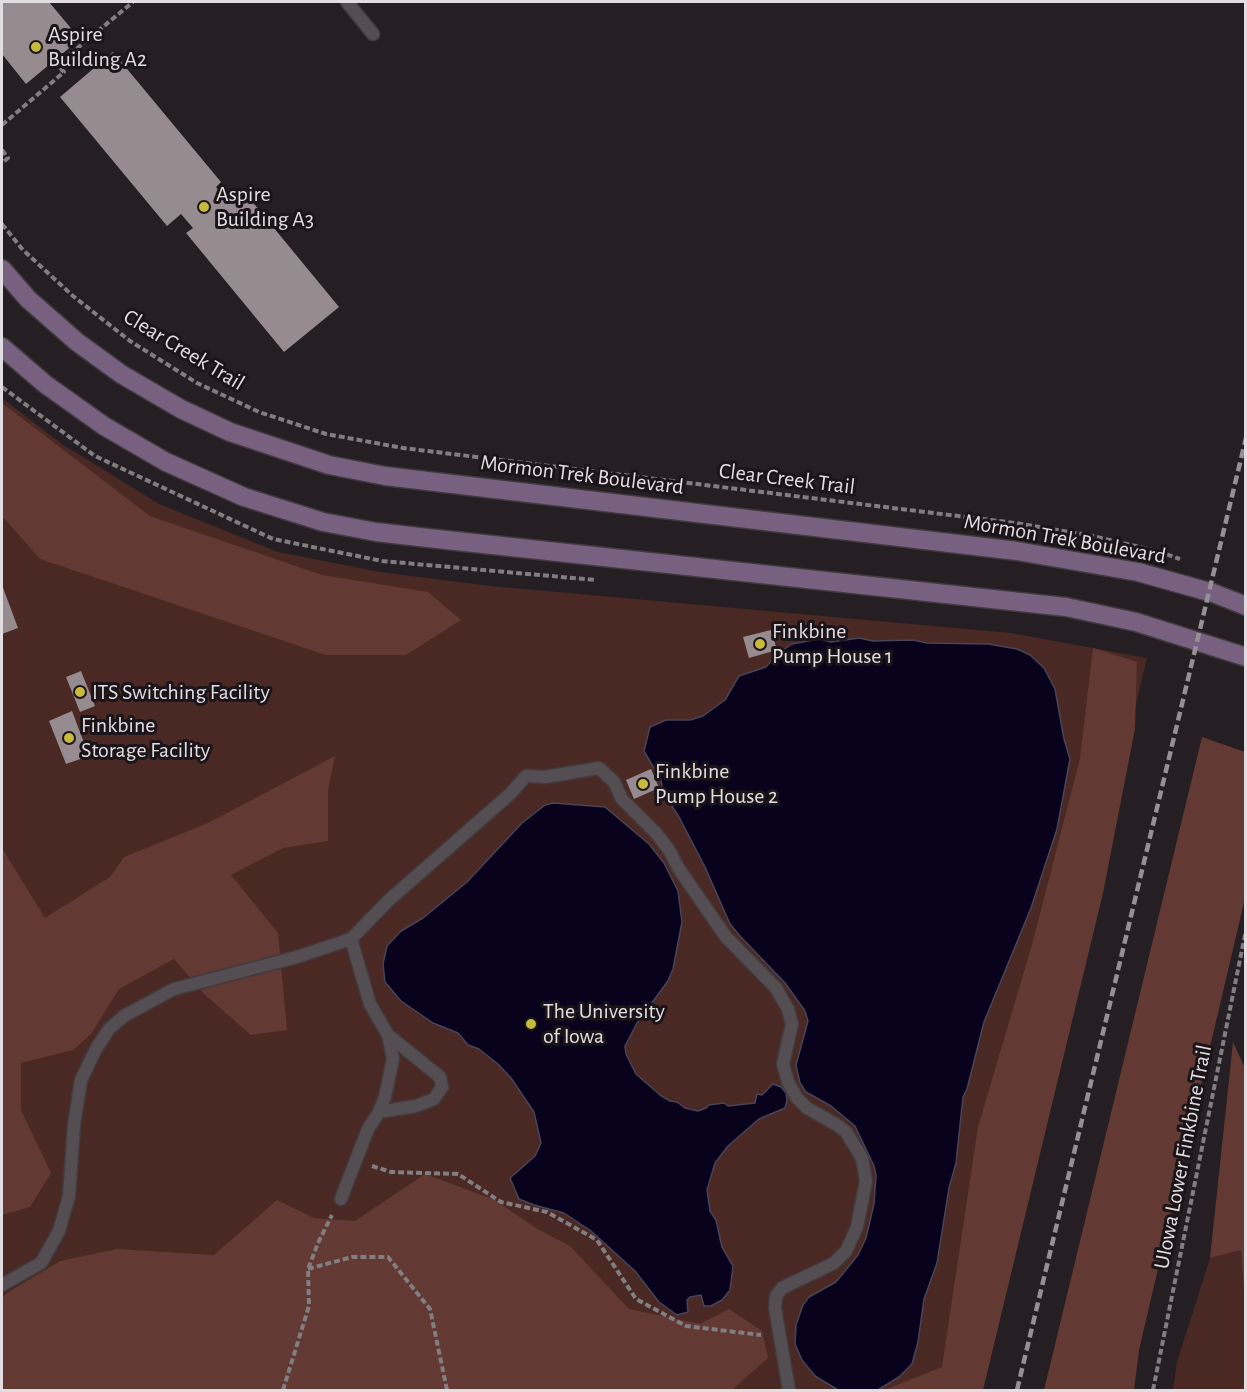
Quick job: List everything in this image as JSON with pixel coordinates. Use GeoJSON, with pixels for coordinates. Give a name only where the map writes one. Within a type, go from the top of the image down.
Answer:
{"type":"FeatureCollection","features":[{"type":"Feature","properties":{"kind":"main road","name":"Mormon Trek Boulevard"},"geometry":{"type":"LineString","coordinates":[[2,269],[28,299],[77,342],[121,374],[181,409],[230,432],[329,465],[385,476],[1017,551],[1138,572],[1245,606]]}},
{"type":"Feature","properties":{"kind":"main road"},"geometry":{"type":"LineString","coordinates":[[2,347],[45,384],[104,426],[166,462],[243,497],[323,522],[376,532],[428,538],[1066,607],[1136,622],[1245,657]]}},
{"type":"Feature","properties":{"kind":"lane"},"geometry":{"type":"LineString","coordinates":[[346,2],[373,34]]}},
{"type":"Feature","properties":{"kind":"lane"},"geometry":{"type":"LineString","coordinates":[[2,1285],[41,1263],[59,1231],[69,1196],[74,1125],[81,1080],[109,1029],[124,1016],[174,989],[297,957],[351,939],[389,900],[510,794],[526,776],[545,777],[599,768],[614,782],[622,799],[669,849],[679,869],[726,937],[776,988],[788,1009],[792,1024],[783,1064],[788,1082],[797,1098],[807,1108],[846,1132],[862,1158],[866,1181],[859,1219],[846,1251],[834,1263],[782,1288],[776,1296],[775,1308],[789,1390]]}},
{"type":"Feature","properties":{"kind":"lane"},"geometry":{"type":"LineString","coordinates":[[341,1199],[368,1129],[385,1097],[393,1059],[388,1035],[370,1004],[351,939]]}},
{"type":"Feature","properties":{"kind":"lane"},"geometry":{"type":"LineString","coordinates":[[379,1112],[416,1106],[434,1098],[442,1088],[440,1077],[388,1035]]}},
{"type":"Feature","properties":{"kind":"path"},"geometry":{"type":"LineString","coordinates":[[2,125],[64,72],[57,65],[133,2]]}},
{"type":"Feature","properties":{"kind":"path"},"geometry":{"type":"LineString","coordinates":[[2,150],[8,158],[2,163]]}},
{"type":"Feature","properties":{"kind":"path","name":"Clear Creek Trail"},"geometry":{"type":"LineString","coordinates":[[2,224],[23,250],[73,296],[130,341],[197,383],[258,412],[326,434],[403,448],[1015,523],[1088,534],[1157,551],[1191,563]]}},
{"type":"Feature","properties":{"kind":"path","name":"UIowa Lower Finkbine Trail"},"geometry":{"type":"LineString","coordinates":[[1153,1390],[1245,930]]}},
{"type":"Feature","properties":{"kind":"path"},"geometry":{"type":"LineString","coordinates":[[356,1160],[391,1172],[458,1174],[501,1202],[547,1212],[597,1240],[636,1299],[686,1326],[780,1337]]}},
{"type":"Feature","properties":{"kind":"path"},"geometry":{"type":"LineString","coordinates":[[283,1390],[309,1306],[308,1269],[318,1243],[341,1199]]}},
{"type":"Feature","properties":{"kind":"path"},"geometry":{"type":"LineString","coordinates":[[308,1269],[352,1257],[388,1257],[430,1309],[447,1390]]}},
{"type":"Feature","properties":{"kind":"shaded area","name":"The University of Iowa"},"geometry":{"type":"Polygon","coordinates":[[[2,398],[62,444],[159,504],[278,552],[380,572],[491,586],[1011,633],[1147,658],[973,1390],[2,1390],[2,398]]]}},
{"type":"Feature","properties":{"kind":"shaded area"},"geometry":{"type":"Polygon","coordinates":[[[2,403],[150,516],[322,575],[428,592],[461,620],[406,655],[326,655],[40,559],[2,516],[2,403]]]}},
{"type":"Feature","properties":{"kind":"shaded area"},"geometry":{"type":"Polygon","coordinates":[[[859,638],[873,641],[913,640],[927,643],[988,644],[1017,649],[1030,655],[1044,668],[1055,689],[1070,759],[1057,829],[1031,908],[984,1022],[963,1097],[956,1163],[949,1188],[937,1263],[924,1299],[918,1342],[912,1364],[899,1377],[878,1390],[838,1390],[815,1376],[802,1360],[795,1344],[796,1325],[803,1305],[809,1297],[836,1282],[858,1255],[866,1238],[874,1204],[876,1175],[874,1166],[855,1126],[831,1106],[806,1092],[800,1083],[796,1065],[808,1021],[805,1011],[785,983],[730,924],[705,867],[663,792],[661,780],[644,751],[650,727],[666,720],[690,720],[703,716],[725,700],[739,676],[766,667],[777,654],[792,644],[819,639],[831,642],[859,638]]]}},
{"type":"Feature","properties":{"kind":"shaded area"},"geometry":{"type":"Polygon","coordinates":[[[1093,648],[1137,662],[1135,729],[1103,893],[983,1390],[884,1390],[942,1367],[978,1127],[1033,941],[1080,758],[1093,648]]]}},
{"type":"Feature","properties":{"kind":"shaded area"},"geometry":{"type":"Polygon","coordinates":[[[1202,737],[1245,752],[1245,898],[1139,1350],[1134,1390],[1044,1390],[1202,737]]]}},
{"type":"Feature","properties":{"kind":"shaded area"},"geometry":{"type":"Polygon","coordinates":[[[335,756],[328,790],[328,841],[283,848],[231,875],[278,933],[287,1030],[251,1035],[204,994],[174,959],[119,989],[91,1034],[73,1050],[21,1063],[21,1110],[51,1173],[30,1207],[2,1215],[2,848],[45,918],[110,877],[124,857],[208,823],[335,756]]]}},
{"type":"Feature","properties":{"kind":"shaded area"},"geometry":{"type":"Polygon","coordinates":[[[553,803],[605,807],[649,844],[664,863],[678,891],[682,922],[673,969],[668,981],[637,1023],[625,1046],[626,1054],[636,1074],[670,1101],[698,1111],[709,1105],[724,1103],[728,1106],[755,1103],[757,1094],[762,1095],[773,1084],[781,1087],[786,1093],[785,1108],[759,1119],[728,1146],[715,1163],[707,1190],[710,1211],[716,1220],[722,1247],[733,1266],[730,1290],[722,1300],[711,1306],[704,1306],[701,1295],[690,1297],[687,1300],[688,1312],[677,1315],[659,1302],[635,1271],[591,1231],[564,1213],[519,1199],[510,1178],[535,1156],[541,1143],[534,1112],[511,1078],[498,1064],[479,1049],[468,1045],[458,1033],[433,1023],[401,1001],[385,982],[383,964],[387,946],[401,931],[423,918],[467,882],[522,823],[545,805],[553,803]]]}},
{"type":"Feature","properties":{"kind":"shaded area"},"geometry":{"type":"Polygon","coordinates":[[[1233,1042],[1245,1068],[1245,1307],[1241,1250],[1210,1258],[1233,1042]]]}},
{"type":"Feature","properties":{"kind":"shaded area"},"geometry":{"type":"Polygon","coordinates":[[[425,1174],[495,1200],[536,1228],[570,1246],[629,1309],[700,1324],[729,1309],[762,1331],[768,1358],[732,1390],[2,1390],[2,1298],[60,1261],[117,1249],[214,1255],[277,1200],[314,1218],[355,1221],[425,1174]]]}},
{"type":"Feature","properties":{"kind":"shaded area"},"geometry":{"type":"Polygon","coordinates":[[[1241,1249],[1246,1307],[1245,1390],[1173,1390],[1177,1362],[1210,1258],[1241,1249]]]}},
{"type":"Feature","properties":{"kind":"building","name":"Aspire Building A2"},"geometry":{"type":"Polygon","coordinates":[[[2,2],[49,2],[80,39],[26,84],[2,54],[2,2]]]}},
{"type":"Feature","properties":{"kind":"building","name":"Aspire Building A3"},"geometry":{"type":"Polygon","coordinates":[[[113,52],[221,182],[216,187],[226,200],[241,188],[339,307],[284,352],[186,233],[193,228],[181,214],[167,226],[60,97],[113,52]]]}},
{"type":"Feature","properties":{"kind":"building"},"geometry":{"type":"Polygon","coordinates":[[[2,585],[18,628],[2,634],[2,585]]]}},
{"type":"Feature","properties":{"kind":"building","name":"Finkbine Pump House 1"},"geometry":{"type":"Polygon","coordinates":[[[771,630],[777,650],[749,658],[743,637],[771,630]]]}},
{"type":"Feature","properties":{"kind":"building","name":"ITS Switching Facility"},"geometry":{"type":"Polygon","coordinates":[[[81,671],[95,706],[80,712],[66,677],[81,671]]]}},
{"type":"Feature","properties":{"kind":"building","name":"Finkbine Storage Facility"},"geometry":{"type":"Polygon","coordinates":[[[72,711],[89,756],[66,764],[49,721],[72,711]]]}},
{"type":"Feature","properties":{"kind":"building","name":"Finkbine Pump House 2"},"geometry":{"type":"Polygon","coordinates":[[[651,769],[659,788],[634,799],[626,780],[651,769]]]}},
{"type":"Feature","properties":{"kind":"railway"},"geometry":{"type":"LineString","coordinates":[[1017,1390],[1246,438]]}},
{"type":"Feature","properties":{"kind":"place","name":"Aspire Building A2"},"geometry":{"type":"Point","coordinates":[36,47]}},
{"type":"Feature","properties":{"kind":"place","name":"Aspire Building A3"},"geometry":{"type":"Point","coordinates":[204,207]}},
{"type":"Feature","properties":{"kind":"place","name":"Finkbine Pump House 1"},"geometry":{"type":"Point","coordinates":[760,644]}},
{"type":"Feature","properties":{"kind":"place","name":"ITS Switching Facility"},"geometry":{"type":"Point","coordinates":[80,692]}},
{"type":"Feature","properties":{"kind":"place","name":"Finkbine Storage Facility"},"geometry":{"type":"Point","coordinates":[69,738]}},
{"type":"Feature","properties":{"kind":"place","name":"Finkbine Pump House 2"},"geometry":{"type":"Point","coordinates":[643,784]}},
{"type":"Feature","properties":{"kind":"place","name":"The University of Iowa"},"geometry":{"type":"Point","coordinates":[531,1024]}}]}
